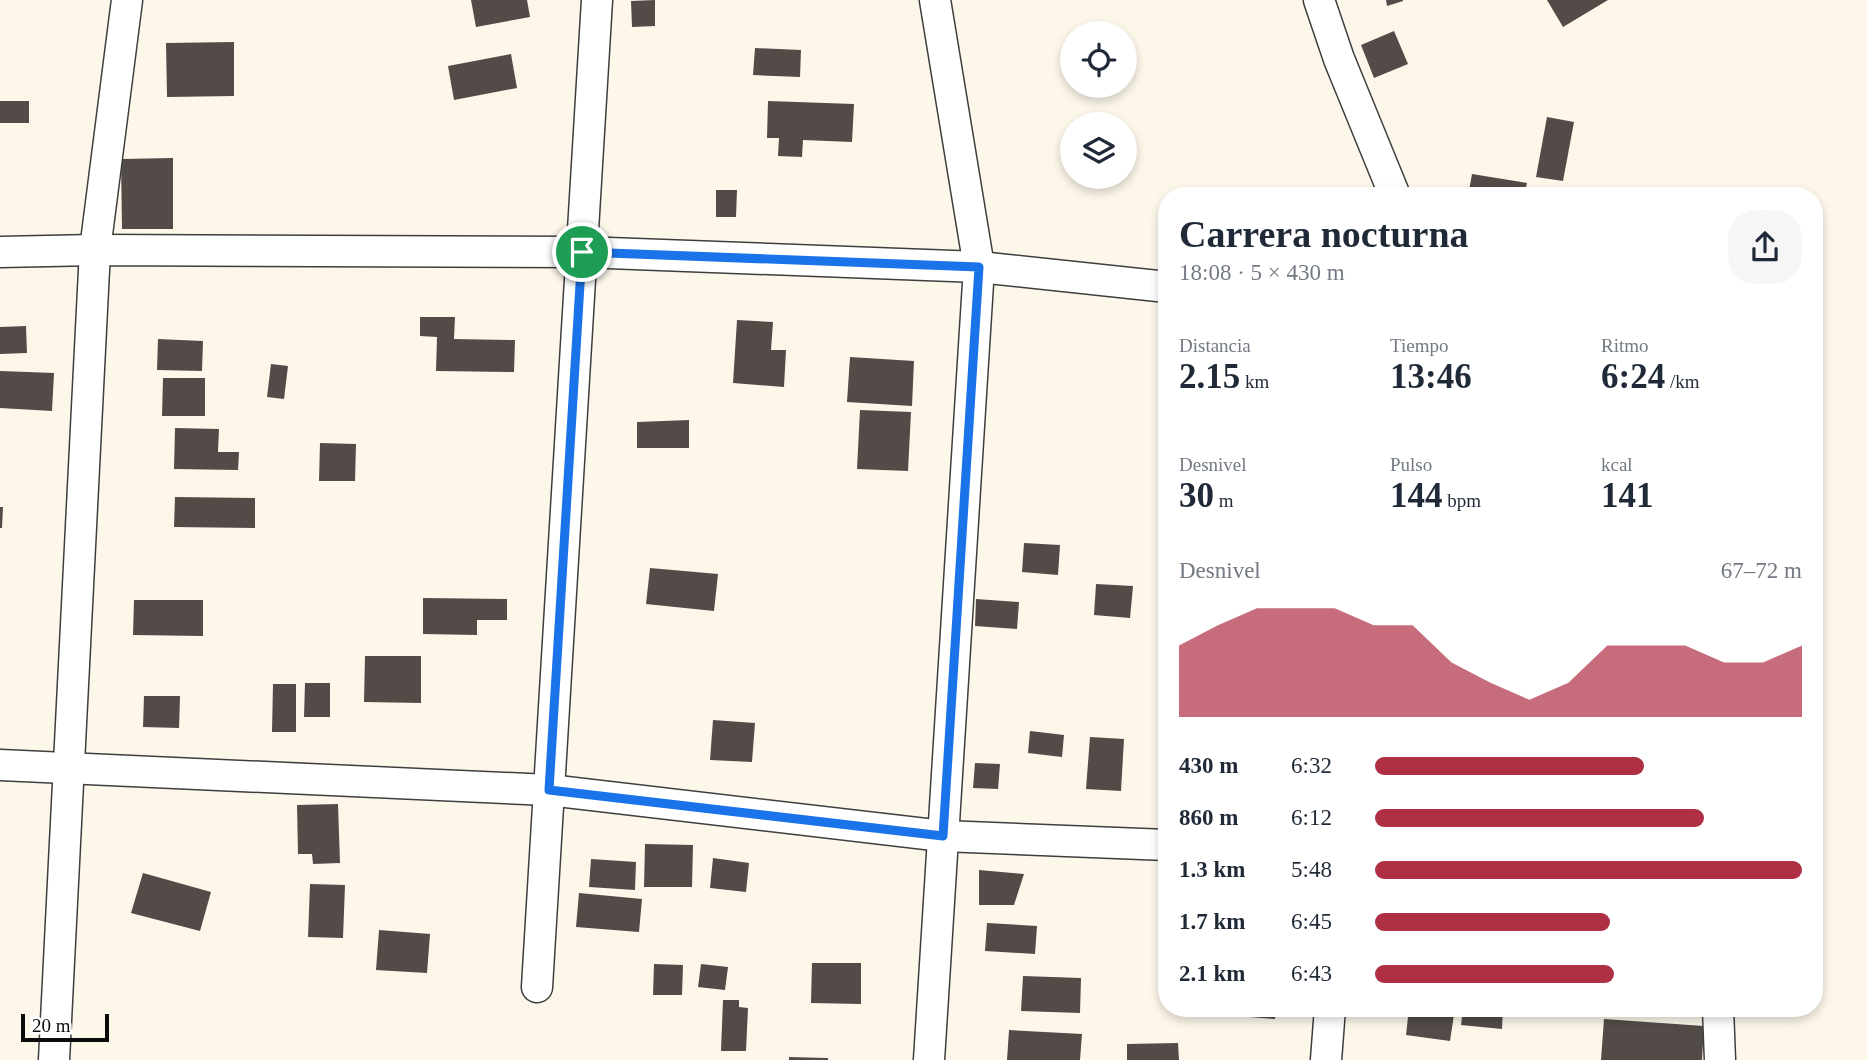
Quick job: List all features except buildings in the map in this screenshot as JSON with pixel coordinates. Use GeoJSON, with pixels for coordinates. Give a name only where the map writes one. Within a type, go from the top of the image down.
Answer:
{"type":"FeatureCollection","features":[{"type":"Feature","properties":{"kind":"street"},"geometry":{"type":"LineString","coordinates":[[54,1060],[94,250],[127,0]]}},
{"type":"Feature","properties":{"kind":"street"},"geometry":{"type":"LineString","coordinates":[[537,987],[597,0]]}},
{"type":"Feature","properties":{"kind":"street"},"geometry":{"type":"LineString","coordinates":[[929,1060],[979,267],[935,0]]}},
{"type":"Feature","properties":{"kind":"street"},"geometry":{"type":"LineString","coordinates":[[1319,0],[1339,59],[1391,187]]}},
{"type":"Feature","properties":{"kind":"street"},"geometry":{"type":"LineString","coordinates":[[0,252],[582,252],[979,267],[1158,286]]}},
{"type":"Feature","properties":{"kind":"street"},"geometry":{"type":"LineString","coordinates":[[0,765],[549,790],[943,836],[1158,845]]}},
{"type":"Feature","properties":{"kind":"street"},"geometry":{"type":"LineString","coordinates":[[1326,1060],[1329,1017]]}},
{"type":"Feature","properties":{"kind":"street"},"geometry":{"type":"LineString","coordinates":[[1718,1017],[1720,1060]]}},
{"type":"Feature","properties":{"kind":"route"},"geometry":{"type":"LineString","coordinates":[[582,252],[979,267],[943,836],[549,790],[582,252]]}}]}
